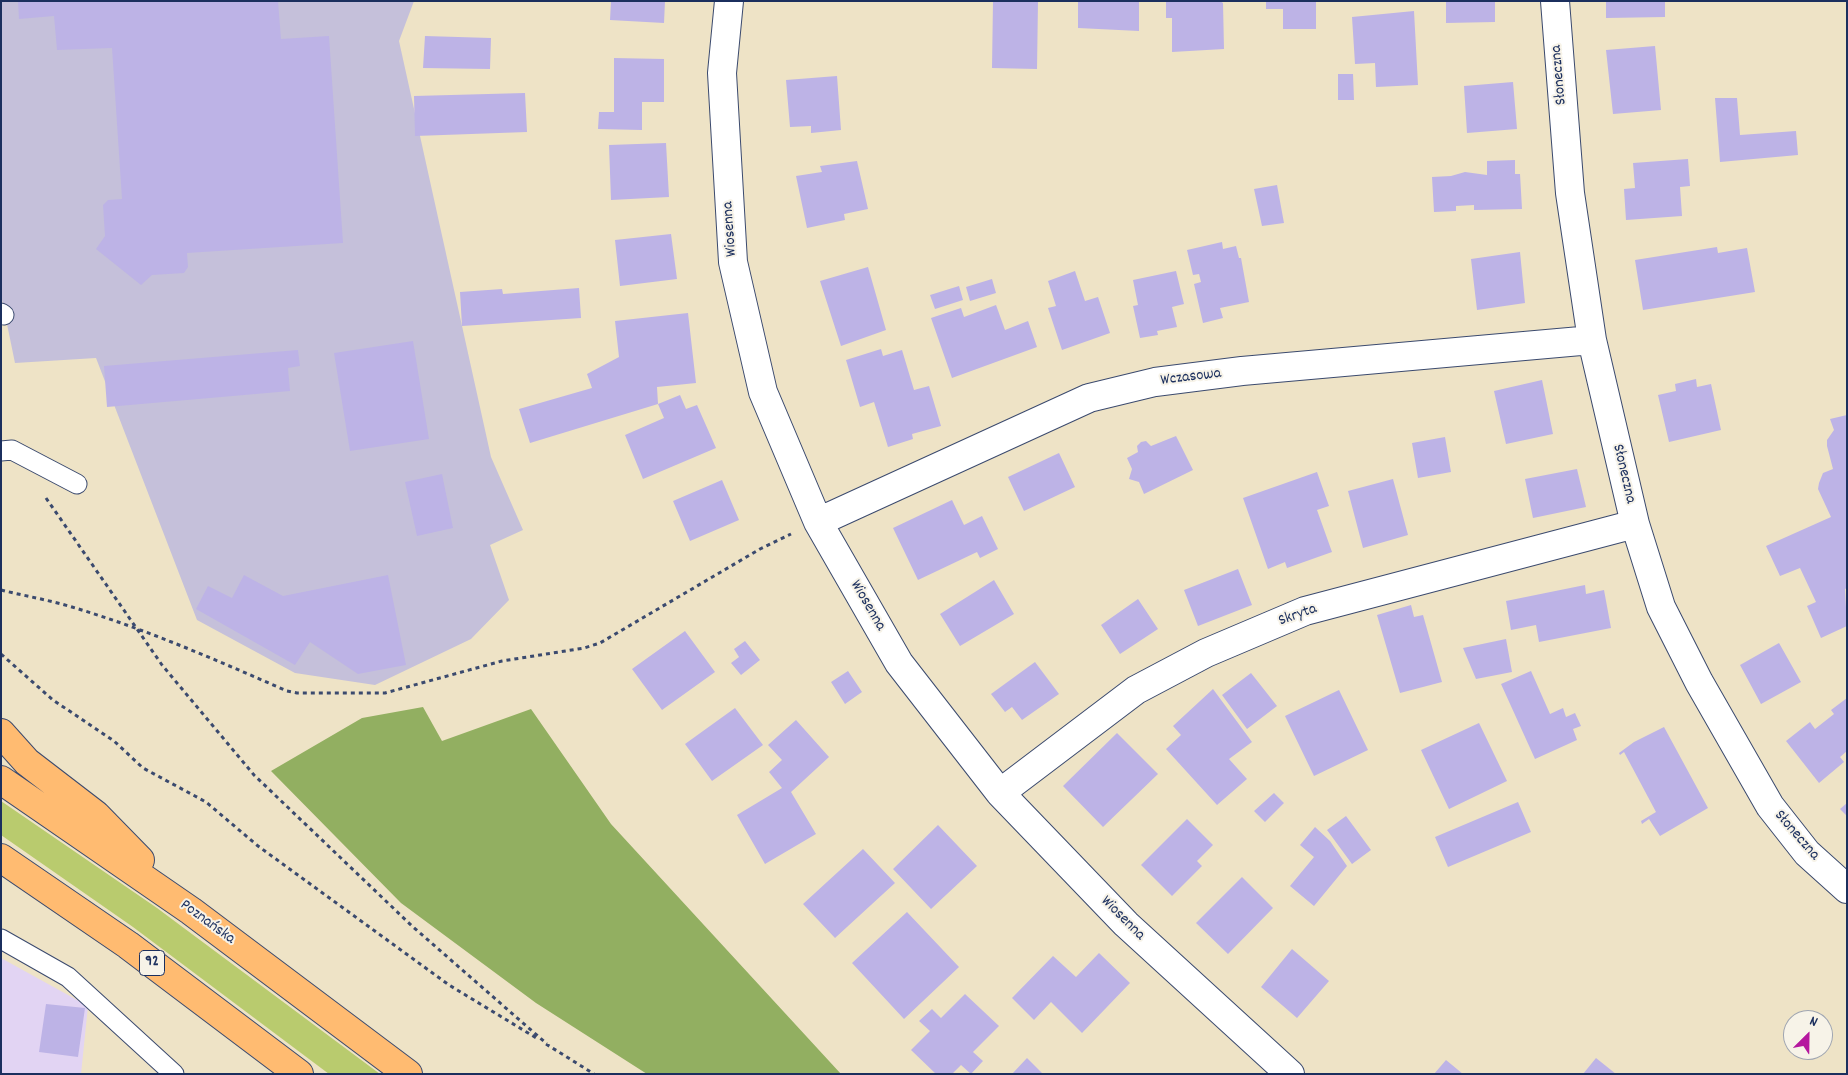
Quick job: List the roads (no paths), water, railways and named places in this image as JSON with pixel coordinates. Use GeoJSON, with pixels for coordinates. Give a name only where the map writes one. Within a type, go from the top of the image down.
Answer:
{"type":"FeatureCollection","features":[{"type":"Feature","properties":{"kind":"main road"},"geometry":{"type":"LineString","coordinates":[[1,732],[27,762],[96,815],[190,911]]}},
{"type":"Feature","properties":{"kind":"main road","name":"Poznańska"},"geometry":{"type":"LineString","coordinates":[[1,780],[190,911],[408,1074]]}},
{"type":"Feature","properties":{"kind":"main road","name":"92"},"geometry":{"type":"LineString","coordinates":[[1,858],[128,945],[299,1074]]}},
{"type":"Feature","properties":{"kind":"street","name":"Wiosenna"},"geometry":{"type":"LineString","coordinates":[[730,1],[722,73],[733,262],[763,392],[806,527],[899,663],[1000,793],[1126,924],[1290,1074]]}},
{"type":"Feature","properties":{"kind":"street","name":"Słoneczna"},"geometry":{"type":"LineString","coordinates":[[1556,1],[1570,193],[1592,340],[1635,524],[1661,607],[1698,682],[1770,806],[1807,852],[1847,889]]}},
{"type":"Feature","properties":{"kind":"street","name":"Wczasowa"},"geometry":{"type":"LineString","coordinates":[[806,527],[1089,398],[1155,382],[1242,371],[1592,340]]}},
{"type":"Feature","properties":{"kind":"street","name":"Skryta"},"geometry":{"type":"LineString","coordinates":[[1000,793],[1136,690],[1215,650],[1305,611],[1635,524]]}},
{"type":"Feature","properties":{"kind":"lane"},"geometry":{"type":"LineString","coordinates":[[1,451],[12,450],[77,484]]}},
{"type":"Feature","properties":{"kind":"lane"},"geometry":{"type":"LineString","coordinates":[[1,939],[68,977],[174,1074]]}}]}
